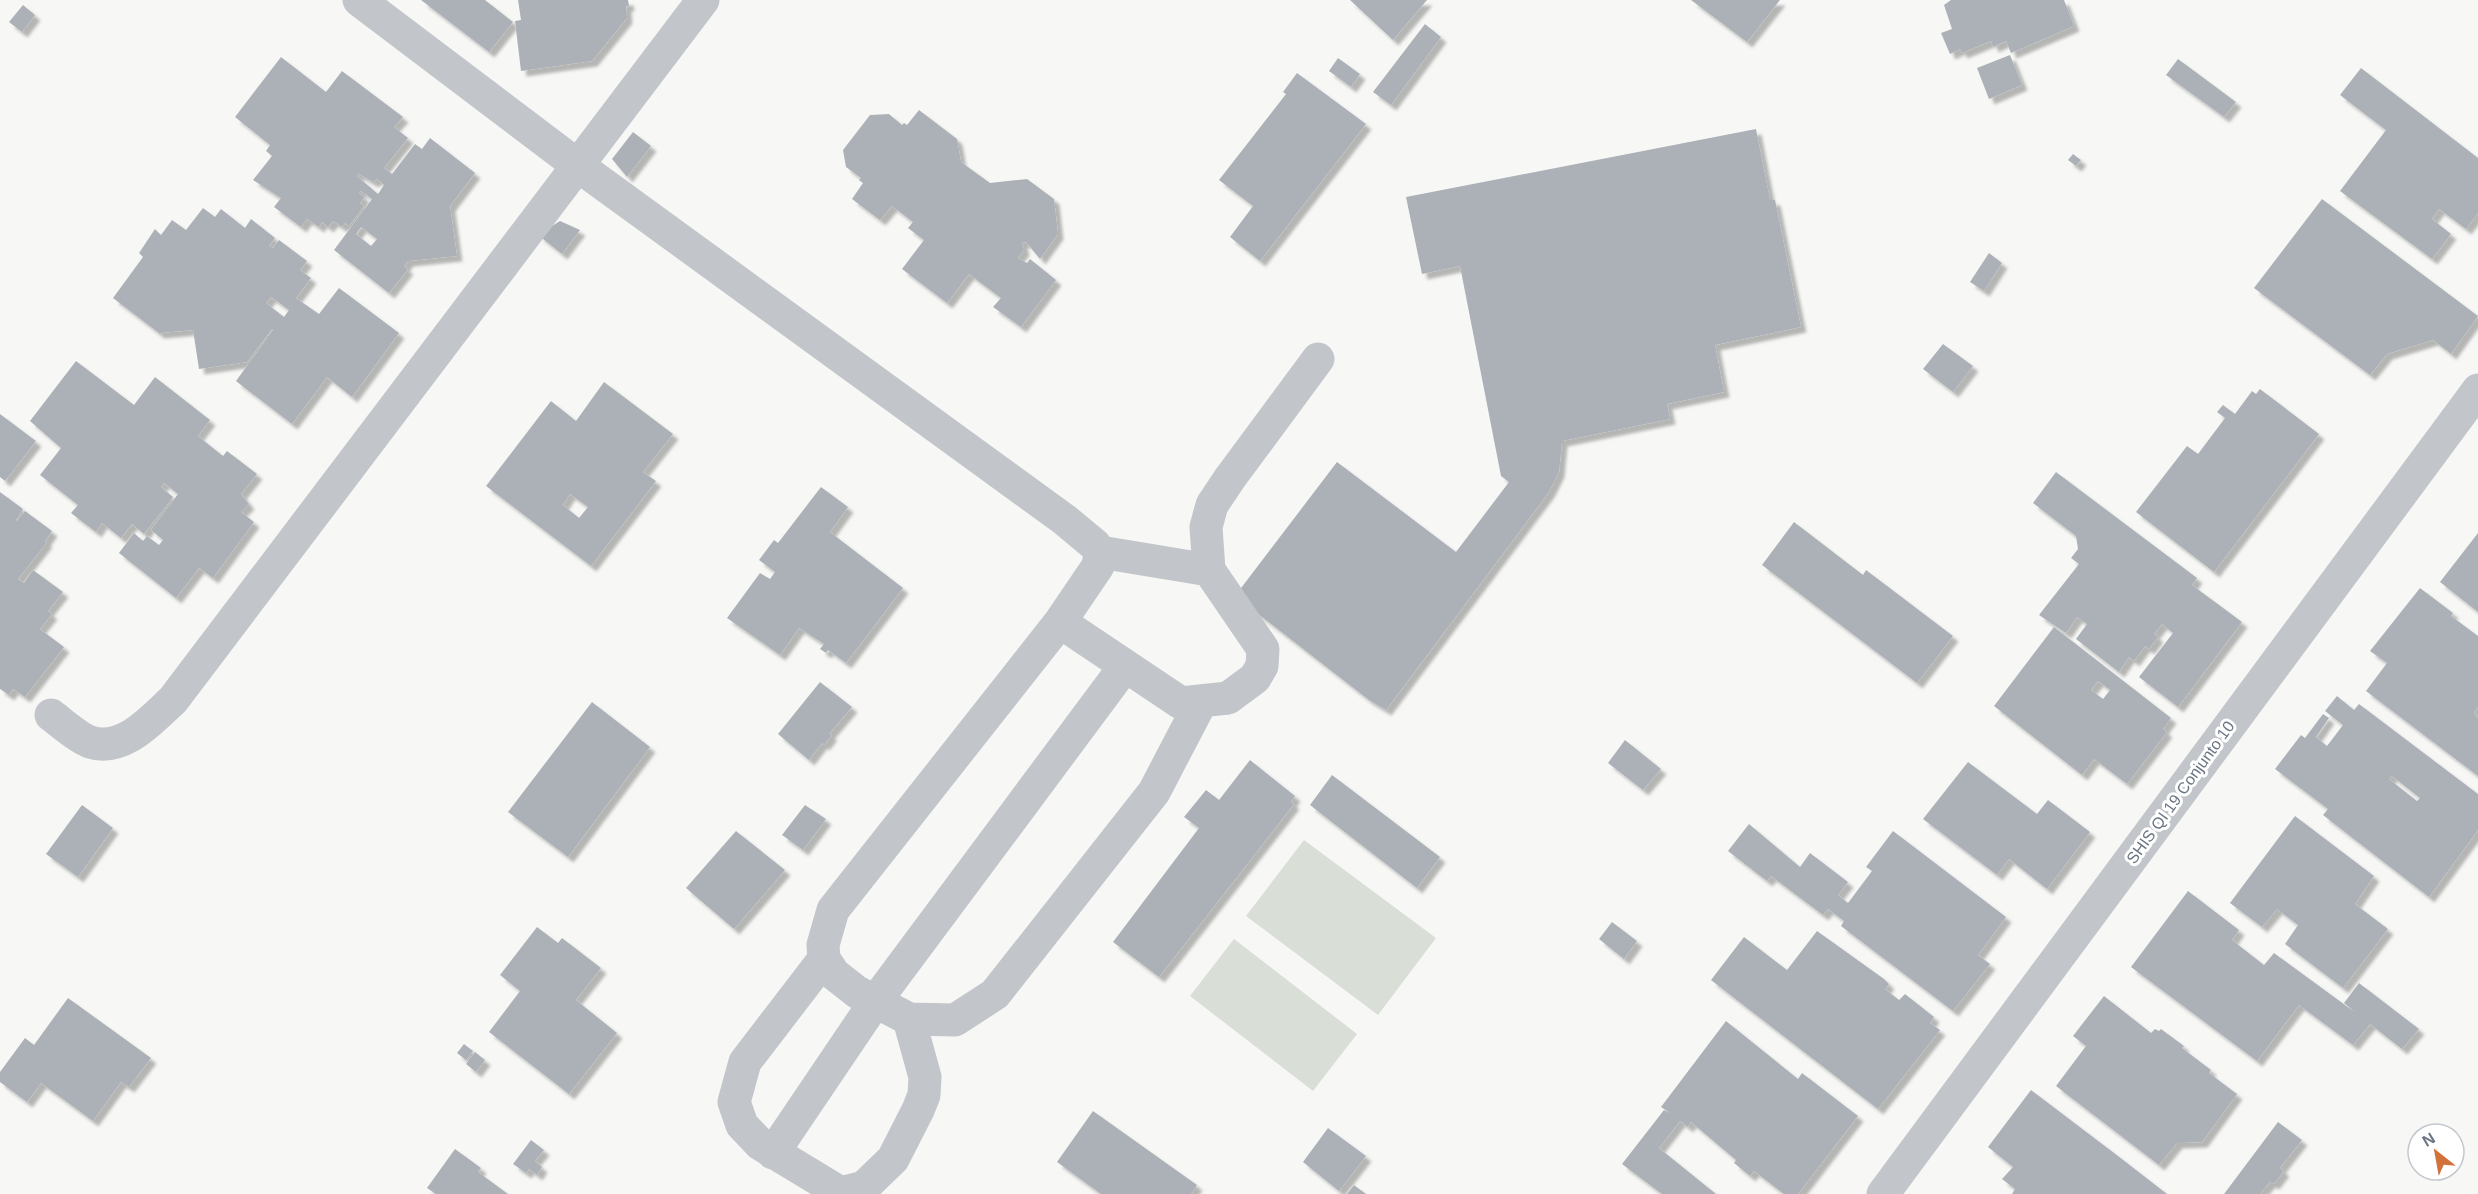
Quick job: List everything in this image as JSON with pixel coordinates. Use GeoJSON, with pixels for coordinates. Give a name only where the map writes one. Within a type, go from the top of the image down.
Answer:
{"type":"FeatureCollection","features":[{"type":"Feature","properties":{"kind":"street"},"geometry":{"type":"LineString","coordinates":[[359,0],[577,165],[1065,520],[1095,544],[1100,552],[1098,566],[1060,622],[832,910],[826,927],[824,959],[745,1062],[737,1083],[734,1102],[742,1125],[760,1144],[773,1153],[841,1193],[864,1187],[893,1159],[924,1095],[925,1077],[909,1019]]}},
{"type":"Feature","properties":{"kind":"street"},"geometry":{"type":"LineString","coordinates":[[51,716],[88,741],[105,744],[124,739],[137,732],[173,700],[703,0]]}},
{"type":"Feature","properties":{"kind":"street"},"geometry":{"type":"LineString","coordinates":[[1060,622],[1181,703],[1228,698],[1255,678],[1262,666],[1263,649],[1209,570],[1206,527],[1212,505],[1318,359]]}},
{"type":"Feature","properties":{"kind":"street","name":"SHIS QI 19 Conjunto 10"},"geometry":{"type":"LineString","coordinates":[[1883,1194],[2478,390]]}},
{"type":"Feature","properties":{"kind":"street"},"geometry":{"type":"LineString","coordinates":[[1100,552],[1209,570]]}},
{"type":"Feature","properties":{"kind":"street"},"geometry":{"type":"LineString","coordinates":[[773,1153],[875,1002],[1125,666]]}},
{"type":"Feature","properties":{"kind":"street"},"geometry":{"type":"LineString","coordinates":[[824,959],[834,974],[857,992],[909,1019],[955,1020],[995,994],[1154,792],[1201,702]]}},
{"type":"Feature","properties":{"kind":"shaded area"},"geometry":{"type":"Polygon","coordinates":[[[1304,840],[1436,938],[1378,1015],[1246,916],[1304,840]]]}},
{"type":"Feature","properties":{"kind":"shaded area"},"geometry":{"type":"Polygon","coordinates":[[[1234,939],[1357,1034],[1313,1091],[1190,996],[1234,939]]]}},
{"type":"Feature","properties":{"kind":"building"},"geometry":{"type":"Polygon","coordinates":[[[421,0],[485,0],[513,22],[489,52],[421,0]]]}},
{"type":"Feature","properties":{"kind":"building"},"geometry":{"type":"Polygon","coordinates":[[[518,0],[628,0],[629,6],[626,6],[627,18],[592,61],[521,71],[515,21],[521,20],[518,0]]]}},
{"type":"Feature","properties":{"kind":"building"},"geometry":{"type":"Polygon","coordinates":[[[1350,0],[1427,0],[1393,40],[1350,0]]]}},
{"type":"Feature","properties":{"kind":"building"},"geometry":{"type":"Polygon","coordinates":[[[1691,0],[1780,0],[1747,42],[1691,0]]]}},
{"type":"Feature","properties":{"kind":"building"},"geometry":{"type":"Polygon","coordinates":[[[1951,0],[2064,0],[2074,26],[2011,53],[2006,41],[1993,47],[1991,41],[1962,53],[1960,49],[1950,54],[1941,33],[1952,29],[1944,5],[1951,0]]]}},
{"type":"Feature","properties":{"kind":"building"},"geometry":{"type":"Polygon","coordinates":[[[23,5],[35,15],[22,32],[9,22],[23,5]]]}},
{"type":"Feature","properties":{"kind":"building"},"geometry":{"type":"Polygon","coordinates":[[[1425,24],[1441,37],[1391,105],[1373,92],[1425,24]]]}},
{"type":"Feature","properties":{"kind":"building"},"geometry":{"type":"Polygon","coordinates":[[[2010,55],[2022,85],[1989,99],[1977,68],[2010,55]]]}},
{"type":"Feature","properties":{"kind":"building"},"geometry":{"type":"Polygon","coordinates":[[[281,57],[326,92],[342,71],[403,117],[394,127],[408,138],[384,168],[392,174],[415,144],[422,149],[430,138],[475,173],[450,206],[457,256],[408,261],[404,266],[408,269],[389,293],[334,250],[372,199],[361,191],[359,193],[364,197],[360,203],[364,206],[349,226],[345,223],[342,227],[333,221],[328,227],[322,222],[319,227],[307,219],[301,227],[274,207],[281,198],[253,180],[272,156],[266,151],[270,145],[235,117],[281,57]],[[359,174],[357,176],[378,194],[384,185],[377,179],[373,182],[359,174]],[[361,227],[356,234],[371,246],[377,239],[361,227]]]}},
{"type":"Feature","properties":{"kind":"building"},"geometry":{"type":"Polygon","coordinates":[[[1338,58],[1360,74],[1351,87],[1329,71],[1338,58]]]}},
{"type":"Feature","properties":{"kind":"building"},"geometry":{"type":"Polygon","coordinates":[[[2178,59],[2236,102],[2224,117],[2166,75],[2178,59]]]}},
{"type":"Feature","properties":{"kind":"building"},"geometry":{"type":"Polygon","coordinates":[[[2361,68],[2478,158],[2478,213],[2466,229],[2439,209],[2432,219],[2451,234],[2432,259],[2340,191],[2386,130],[2340,95],[2361,68]]]}},
{"type":"Feature","properties":{"kind":"building"},"geometry":{"type":"Polygon","coordinates":[[[1297,73],[1366,124],[1260,261],[1230,237],[1253,206],[1219,180],[1286,94],[1283,92],[1297,73]]]}},
{"type":"Feature","properties":{"kind":"building"},"geometry":{"type":"Polygon","coordinates":[[[919,110],[957,139],[961,162],[990,183],[1027,179],[1054,199],[1058,234],[1040,259],[1026,242],[1022,243],[1024,250],[1018,258],[1027,263],[1030,259],[1056,280],[1021,327],[993,307],[1001,298],[969,274],[947,303],[902,269],[924,240],[908,228],[913,222],[892,206],[880,220],[852,199],[863,183],[859,180],[861,178],[846,167],[843,150],[870,115],[889,114],[902,125],[904,123],[907,125],[919,110]]]}},
{"type":"Feature","properties":{"kind":"building"},"geometry":{"type":"Polygon","coordinates":[[[1756,129],[1770,200],[1775,200],[1801,327],[1715,345],[1724,392],[1667,404],[1670,419],[1562,441],[1559,472],[1549,492],[1386,710],[1369,700],[1235,596],[1337,462],[1456,552],[1509,482],[1501,476],[1460,266],[1422,274],[1406,197],[1756,129]]]}},
{"type":"Feature","properties":{"kind":"building"},"geometry":{"type":"Polygon","coordinates":[[[633,132],[651,146],[627,177],[612,159],[633,132]]]}},
{"type":"Feature","properties":{"kind":"building"},"geometry":{"type":"Polygon","coordinates":[[[2073,154],[2081,160],[2076,166],[2068,160],[2073,154]]]}},
{"type":"Feature","properties":{"kind":"building"},"geometry":{"type":"Polygon","coordinates":[[[2322,199],[2478,316],[2451,354],[2433,340],[2387,354],[2370,375],[2254,288],[2322,199]]]}},
{"type":"Feature","properties":{"kind":"building"},"geometry":{"type":"Polygon","coordinates":[[[203,208],[215,217],[221,209],[245,228],[251,219],[275,238],[269,246],[273,248],[279,240],[307,261],[300,270],[311,278],[296,298],[319,314],[339,288],[399,333],[352,397],[327,377],[292,424],[236,381],[272,329],[247,362],[199,369],[193,330],[159,333],[113,298],[143,257],[139,253],[155,229],[161,235],[172,220],[186,230],[203,208]],[[271,297],[266,303],[284,317],[289,310],[271,297]]]}},
{"type":"Feature","properties":{"kind":"building"},"geometry":{"type":"Polygon","coordinates":[[[560,221],[580,230],[562,254],[538,235],[560,221]]]}},
{"type":"Feature","properties":{"kind":"building"},"geometry":{"type":"Polygon","coordinates":[[[1989,253],[2002,263],[1984,291],[1970,282],[1989,253]]]}},
{"type":"Feature","properties":{"kind":"building"},"geometry":{"type":"Polygon","coordinates":[[[1943,344],[1973,366],[1953,392],[1923,369],[1943,344]]]}},
{"type":"Feature","properties":{"kind":"building"},"geometry":{"type":"Polygon","coordinates":[[[76,361],[134,405],[155,377],[210,420],[198,436],[223,456],[227,451],[257,474],[241,494],[249,504],[241,512],[254,522],[213,578],[199,568],[176,598],[119,553],[134,533],[143,541],[147,536],[159,545],[163,540],[151,530],[178,494],[164,483],[161,487],[173,497],[144,534],[132,524],[121,538],[102,523],[96,532],[71,513],[78,505],[40,475],[61,448],[30,421],[76,361]]]}},
{"type":"Feature","properties":{"kind":"building"},"geometry":{"type":"Polygon","coordinates":[[[604,382],[673,434],[643,472],[656,481],[591,566],[486,486],[551,401],[576,421],[604,382]],[[570,494],[563,505],[579,518],[588,507],[570,494]]]}},
{"type":"Feature","properties":{"kind":"building"},"geometry":{"type":"Polygon","coordinates":[[[2260,389],[2319,434],[2214,572],[2136,512],[2187,446],[2198,454],[2225,418],[2217,412],[2223,405],[2235,414],[2252,391],[2256,394],[2260,389]]]}},
{"type":"Feature","properties":{"kind":"building"},"geometry":{"type":"Polygon","coordinates":[[[0,414],[36,441],[5,481],[0,477],[0,414]]]}},
{"type":"Feature","properties":{"kind":"building"},"geometry":{"type":"Polygon","coordinates":[[[2056,472],[2197,578],[2192,585],[2242,622],[2178,707],[2139,677],[2173,633],[2162,624],[2154,634],[2158,637],[2149,649],[2145,646],[2134,661],[2129,657],[2119,672],[2076,639],[2087,624],[2077,617],[2066,633],[2039,615],[2079,564],[2071,558],[2078,549],[2076,536],[2033,503],[2056,472]]]}},
{"type":"Feature","properties":{"kind":"building"},"geometry":{"type":"Polygon","coordinates":[[[821,487],[848,507],[830,532],[903,588],[846,663],[828,650],[826,653],[820,649],[824,644],[799,628],[780,655],[727,618],[760,573],[770,579],[775,572],[759,560],[774,540],[778,543],[821,487]]]}},
{"type":"Feature","properties":{"kind":"building"},"geometry":{"type":"Polygon","coordinates":[[[0,492],[23,509],[17,521],[25,511],[52,531],[45,541],[47,542],[18,579],[24,583],[33,570],[63,592],[48,611],[52,614],[40,629],[64,647],[25,697],[13,689],[9,695],[0,689],[0,492]]]}},
{"type":"Feature","properties":{"kind":"building"},"geometry":{"type":"Polygon","coordinates":[[[1794,522],[1863,575],[1866,570],[1953,636],[1917,683],[1762,565],[1794,522]]]}},
{"type":"Feature","properties":{"kind":"building"},"geometry":{"type":"Polygon","coordinates":[[[2478,533],[2478,612],[2440,582],[2478,533]]]}},
{"type":"Feature","properties":{"kind":"building"},"geometry":{"type":"Polygon","coordinates":[[[2420,588],[2453,613],[2451,616],[2478,636],[2478,707],[2474,712],[2478,719],[2478,776],[2366,691],[2387,663],[2370,651],[2420,588]]]}},
{"type":"Feature","properties":{"kind":"building"},"geometry":{"type":"Polygon","coordinates":[[[2054,627],[2171,718],[2163,729],[2167,732],[2127,784],[2094,759],[2082,775],[1994,706],[2054,627]],[[2098,681],[2091,690],[2103,699],[2110,690],[2098,681]]]}},
{"type":"Feature","properties":{"kind":"building"},"geometry":{"type":"Polygon","coordinates":[[[820,682],[852,707],[829,734],[832,735],[824,745],[822,743],[809,760],[778,734],[820,682]]]}},
{"type":"Feature","properties":{"kind":"building"},"geometry":{"type":"Polygon","coordinates":[[[2337,696],[2354,710],[2359,704],[2478,794],[2478,830],[2429,897],[2323,815],[2328,809],[2275,769],[2301,735],[2305,738],[2323,714],[2329,718],[2316,737],[2327,746],[2343,725],[2325,711],[2337,696]],[[2392,776],[2389,779],[2417,801],[2420,798],[2392,776]]]}},
{"type":"Feature","properties":{"kind":"building"},"geometry":{"type":"Polygon","coordinates":[[[592,702],[650,747],[568,857],[508,812],[592,702]]]}},
{"type":"Feature","properties":{"kind":"building"},"geometry":{"type":"Polygon","coordinates":[[[1625,740],[1661,769],[1643,790],[1608,763],[1625,740]]]}},
{"type":"Feature","properties":{"kind":"building"},"geometry":{"type":"Polygon","coordinates":[[[1250,760],[1295,796],[1291,802],[1294,804],[1159,977],[1113,942],[1199,828],[1184,817],[1206,790],[1219,800],[1250,760]]]}},
{"type":"Feature","properties":{"kind":"building"},"geometry":{"type":"Polygon","coordinates":[[[1968,762],[2037,814],[2048,800],[2090,832],[2047,889],[2009,859],[1997,875],[1923,819],[1968,762]]]}},
{"type":"Feature","properties":{"kind":"building"},"geometry":{"type":"Polygon","coordinates":[[[1332,775],[1440,857],[1417,888],[1310,805],[1332,775]]]}},
{"type":"Feature","properties":{"kind":"building"},"geometry":{"type":"Polygon","coordinates":[[[82,805],[113,828],[78,877],[46,854],[82,805]]]}},
{"type":"Feature","properties":{"kind":"building"},"geometry":{"type":"Polygon","coordinates":[[[805,805],[826,819],[803,850],[782,835],[805,805]]]}},
{"type":"Feature","properties":{"kind":"building"},"geometry":{"type":"Polygon","coordinates":[[[2295,816],[2374,876],[2355,904],[2388,929],[2343,988],[2285,944],[2298,925],[2277,909],[2262,927],[2230,903],[2295,816]]]}},
{"type":"Feature","properties":{"kind":"building"},"geometry":{"type":"Polygon","coordinates":[[[1749,824],[1800,867],[1810,853],[1848,882],[1838,895],[1848,903],[1872,871],[1866,867],[1893,831],[2006,917],[1978,955],[1990,964],[1953,1011],[1841,926],[1844,921],[1828,909],[1823,915],[1771,876],[1767,881],[1728,851],[1749,824]]]}},
{"type":"Feature","properties":{"kind":"building"},"geometry":{"type":"Polygon","coordinates":[[[736,831],[785,870],[734,929],[686,888],[736,831]]]}},
{"type":"Feature","properties":{"kind":"building"},"geometry":{"type":"Polygon","coordinates":[[[2188,891],[2239,930],[2232,940],[2264,965],[2274,953],[2356,1013],[2344,1003],[2359,983],[2419,1029],[2402,1049],[2370,1024],[2353,1045],[2299,1005],[2257,1061],[2131,967],[2188,891]]]}},
{"type":"Feature","properties":{"kind":"building"},"geometry":{"type":"Polygon","coordinates":[[[1612,922],[1637,941],[1624,959],[1599,939],[1612,922]]]}},
{"type":"Feature","properties":{"kind":"building"},"geometry":{"type":"Polygon","coordinates":[[[537,927],[558,943],[562,938],[601,968],[576,1000],[617,1033],[569,1094],[489,1032],[520,991],[500,975],[537,927]]]}},
{"type":"Feature","properties":{"kind":"building"},"geometry":{"type":"Polygon","coordinates":[[[1817,931],[1884,979],[1889,984],[1885,989],[1899,1000],[1905,994],[1934,1017],[1930,1023],[1940,1030],[1878,1109],[1711,980],[1744,937],[1787,970],[1817,931]]]}},
{"type":"Feature","properties":{"kind":"building"},"geometry":{"type":"Polygon","coordinates":[[[2104,996],[2151,1033],[2155,1029],[2159,1031],[2161,1029],[2211,1070],[2209,1073],[2237,1094],[2202,1142],[2177,1143],[2159,1165],[2056,1086],[2086,1046],[2073,1036],[2104,996]]]}},
{"type":"Feature","properties":{"kind":"building"},"geometry":{"type":"Polygon","coordinates":[[[68,998],[151,1058],[129,1087],[121,1082],[93,1121],[41,1083],[27,1102],[0,1082],[0,1072],[25,1038],[34,1045],[68,998]]]}},
{"type":"Feature","properties":{"kind":"building"},"geometry":{"type":"Polygon","coordinates":[[[1726,1021],[1798,1079],[1802,1073],[1858,1116],[1798,1194],[1784,1194],[1754,1171],[1750,1176],[1734,1163],[1736,1160],[1691,1122],[1688,1127],[1680,1121],[1659,1148],[1716,1194],[1662,1194],[1622,1164],[1664,1110],[1670,1113],[1661,1107],[1726,1021]]]}},
{"type":"Feature","properties":{"kind":"building"},"geometry":{"type":"Polygon","coordinates":[[[464,1044],[473,1051],[466,1060],[457,1053],[464,1044]]]}},
{"type":"Feature","properties":{"kind":"building"},"geometry":{"type":"Polygon","coordinates":[[[475,1052],[485,1060],[476,1072],[466,1064],[475,1052]]]}},
{"type":"Feature","properties":{"kind":"building"},"geometry":{"type":"Polygon","coordinates":[[[2031,1090],[2167,1194],[2012,1194],[2015,1189],[2002,1179],[2013,1167],[1988,1147],[2031,1090]]]}},
{"type":"Feature","properties":{"kind":"building"},"geometry":{"type":"Polygon","coordinates":[[[1093,1111],[1197,1185],[1191,1194],[1101,1194],[1057,1162],[1093,1111]]]}},
{"type":"Feature","properties":{"kind":"building"},"geometry":{"type":"Polygon","coordinates":[[[2278,1122],[2302,1140],[2280,1168],[2284,1171],[2274,1184],[2270,1182],[2260,1194],[2224,1194],[2278,1122]]]}},
{"type":"Feature","properties":{"kind":"building"},"geometry":{"type":"Polygon","coordinates":[[[1328,1128],[1366,1156],[1339,1191],[1303,1162],[1328,1128]]]}},
{"type":"Feature","properties":{"kind":"building"},"geometry":{"type":"Polygon","coordinates":[[[531,1140],[544,1150],[535,1161],[542,1167],[537,1175],[529,1169],[526,1173],[513,1164],[531,1140]]]}},
{"type":"Feature","properties":{"kind":"building"},"geometry":{"type":"Polygon","coordinates":[[[455,1149],[481,1168],[478,1172],[508,1194],[436,1194],[427,1188],[455,1149]]]}},
{"type":"Feature","properties":{"kind":"building"},"geometry":{"type":"Polygon","coordinates":[[[1354,1185],[1366,1194],[1347,1194],[1354,1185]]]}}]}
